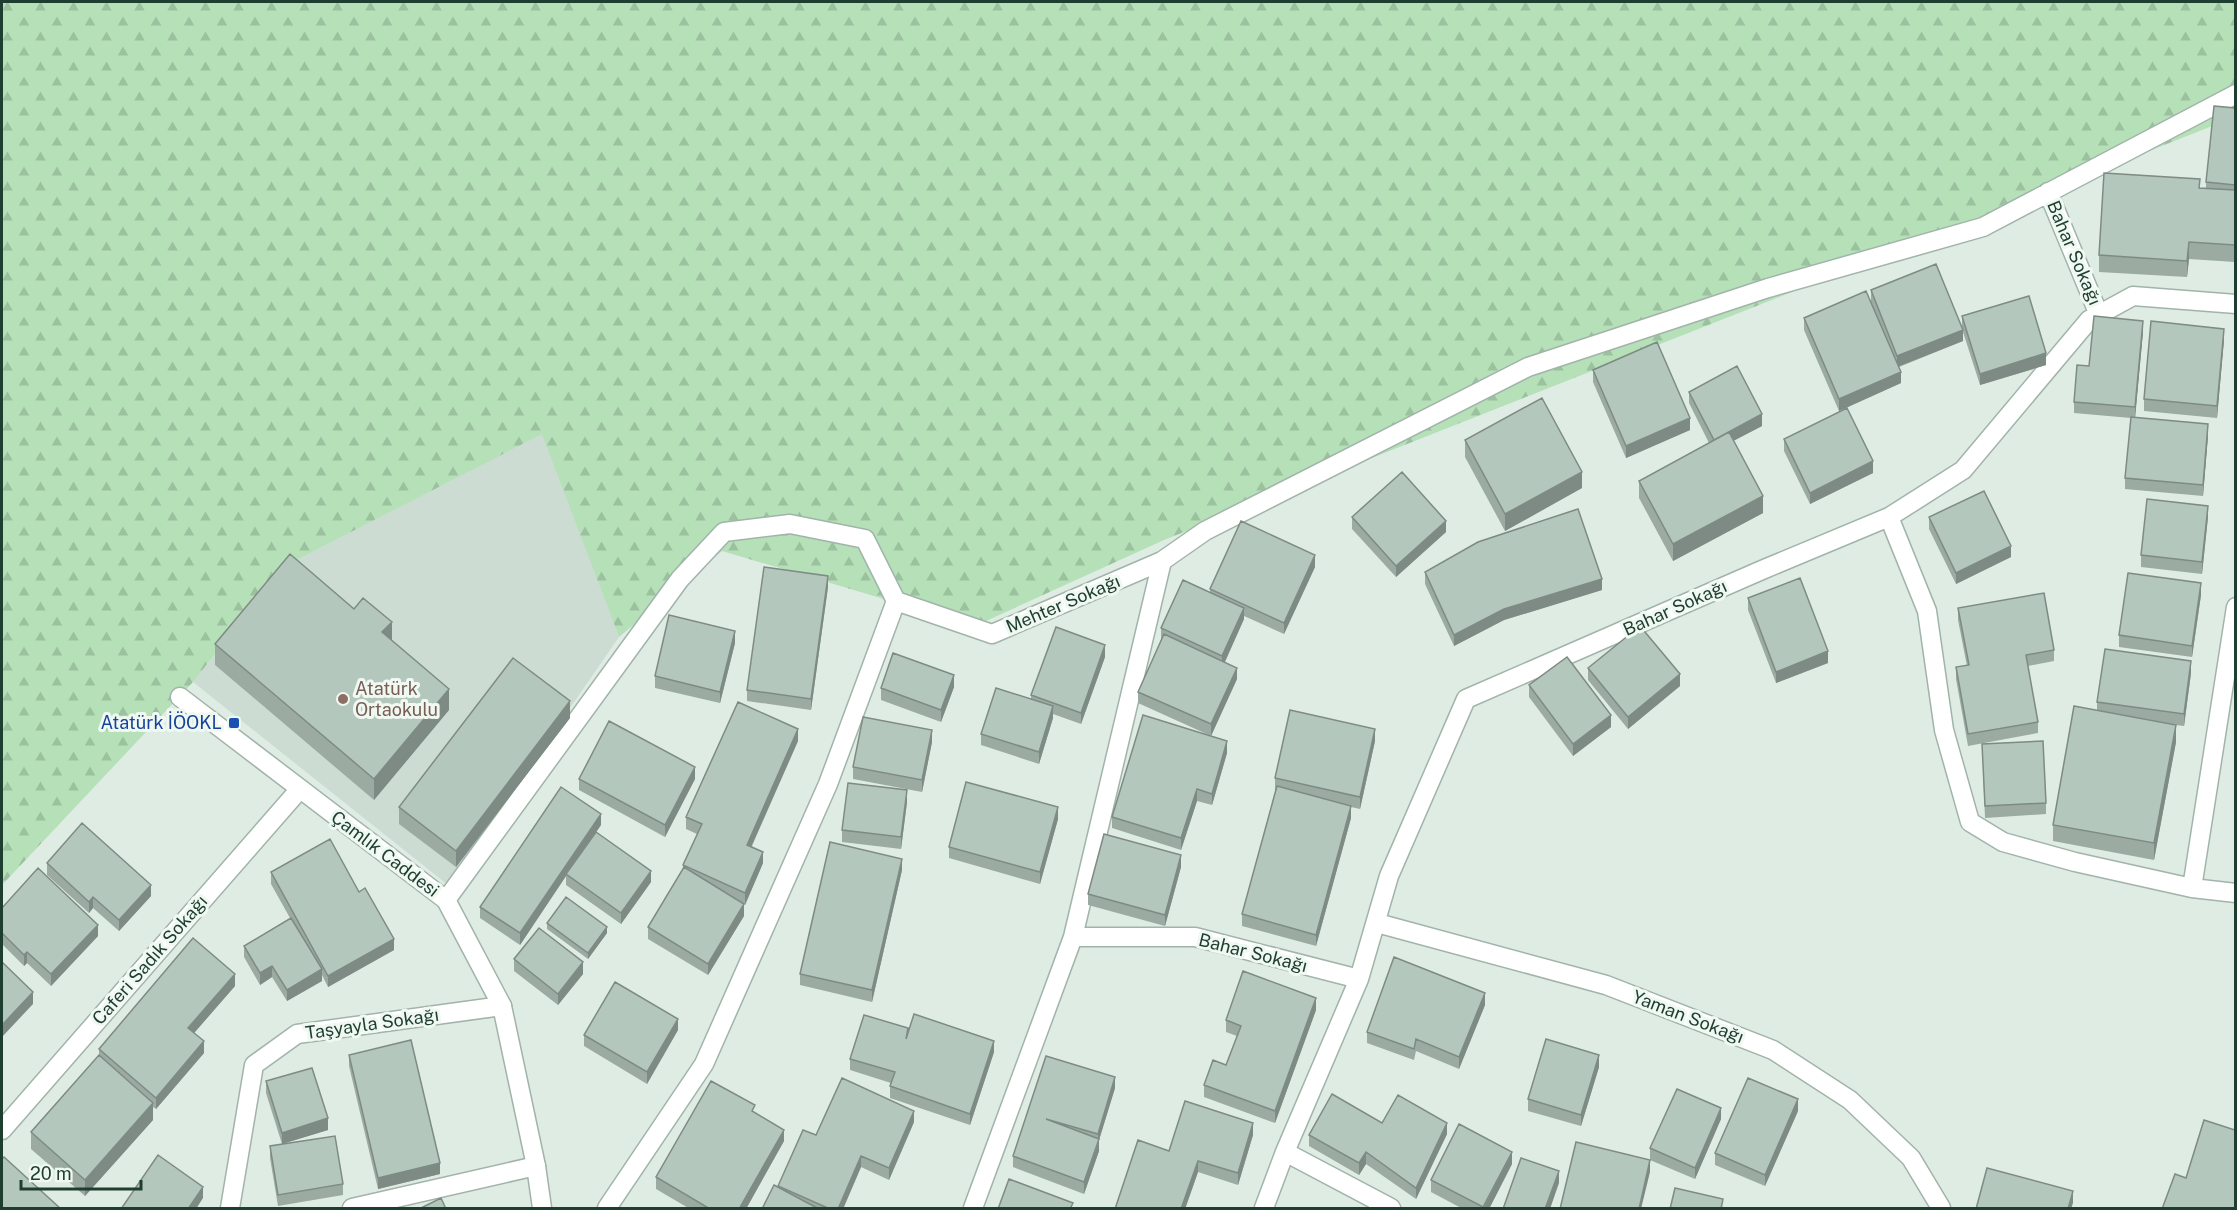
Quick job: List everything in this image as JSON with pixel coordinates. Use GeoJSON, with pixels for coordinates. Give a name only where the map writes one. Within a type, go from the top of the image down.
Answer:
{"type":"FeatureCollection","features":[{"type":"Feature","properties":{"kind":"street","name":"Mehter Sokağı"},"geometry":{"type":"LineString","coordinates":[[896,601],[992,634],[1162,561],[1204,531],[1528,367],[1768,288],[1983,227],[2235,94]]}},
{"type":"Feature","properties":{"kind":"street","name":"Bahar Sokağı"},"geometry":{"type":"LineString","coordinates":[[2048,192],[2099,315]]}},
{"type":"Feature","properties":{"kind":"street","name":"Bahar Sokağı"},"geometry":{"type":"LineString","coordinates":[[1264,1209],[1284,1152],[1359,979],[1389,876],[1466,699],[1889,517],[1964,470],[2089,320],[2133,296],[2235,304]]}},
{"type":"Feature","properties":{"kind":"street"},"geometry":{"type":"LineString","coordinates":[[1889,517],[1927,611],[1944,730],[1970,822],[2003,842],[2075,862],[2192,888],[2235,893]]}},
{"type":"Feature","properties":{"kind":"street"},"geometry":{"type":"LineString","coordinates":[[446,900],[680,579],[724,532],[789,524],[865,539],[896,601],[828,784],[704,1064],[607,1209]]}},
{"type":"Feature","properties":{"kind":"street"},"geometry":{"type":"LineString","coordinates":[[974,1209],[1073,937],[1162,561]]}},
{"type":"Feature","properties":{"kind":"street"},"geometry":{"type":"LineString","coordinates":[[2192,888],[2235,607]]}},
{"type":"Feature","properties":{"kind":"street","name":"Çamlık Caddesi"},"geometry":{"type":"LineString","coordinates":[[180,697],[446,900],[502,1006],[536,1166],[542,1209]]}},
{"type":"Feature","properties":{"kind":"street","name":"Caferi Sadık Sokağı"},"geometry":{"type":"LineString","coordinates":[[2,1130],[299,790]]}},
{"type":"Feature","properties":{"kind":"street","name":"Yaman Sokağı"},"geometry":{"type":"LineString","coordinates":[[1377,923],[1606,985],[1773,1050],[1850,1100],[1911,1158],[1941,1209]]}},
{"type":"Feature","properties":{"kind":"street","name":"Bahar Sokağı"},"geometry":{"type":"LineString","coordinates":[[1073,937],[1195,937],[1359,979]]}},
{"type":"Feature","properties":{"kind":"street","name":"Taşyayla Sokağı"},"geometry":{"type":"LineString","coordinates":[[230,1209],[254,1065],[297,1034],[502,1006]]}},
{"type":"Feature","properties":{"kind":"street"},"geometry":{"type":"LineString","coordinates":[[1284,1152],[1391,1209]]}},
{"type":"Feature","properties":{"kind":"street"},"geometry":{"type":"LineString","coordinates":[[352,1209],[536,1166]]}},
{"type":"Feature","properties":{"kind":"shaded area"},"geometry":{"type":"Polygon","coordinates":[[[543,433],[619,637],[448,885],[193,682],[283,567],[543,433]]]}},
{"type":"Feature","properties":{"kind":"green space"},"geometry":{"type":"Polygon","coordinates":[[[2,2],[2235,2],[2235,117],[1164,540],[975,626],[722,551],[619,637],[542,434],[283,567],[193,682],[2,885],[2,2]]]}},
{"type":"Feature","properties":{"kind":"building"},"geometry":{"type":"Polygon","coordinates":[[[2214,106],[2235,108],[2235,185],[2206,182],[2214,106]]]}},
{"type":"Feature","properties":{"kind":"building"},"geometry":{"type":"Polygon","coordinates":[[[2104,173],[2200,179],[2199,188],[2235,190],[2235,245],[2189,242],[2187,261],[2099,255],[2104,173]]]}},
{"type":"Feature","properties":{"kind":"building"},"geometry":{"type":"Polygon","coordinates":[[[1936,264],[1963,330],[1897,356],[1871,290],[1936,264]]]}},
{"type":"Feature","properties":{"kind":"building"},"geometry":{"type":"Polygon","coordinates":[[[1866,291],[1901,372],[1839,399],[1804,318],[1866,291]]]}},
{"type":"Feature","properties":{"kind":"building"},"geometry":{"type":"Polygon","coordinates":[[[2029,296],[2046,353],[1980,374],[1962,316],[2029,296]]]}},
{"type":"Feature","properties":{"kind":"building"},"geometry":{"type":"Polygon","coordinates":[[[2094,316],[2143,321],[2135,407],[2074,402],[2077,365],[2089,366],[2094,316]]]}},
{"type":"Feature","properties":{"kind":"building"},"geometry":{"type":"Polygon","coordinates":[[[2151,321],[2224,329],[2217,406],[2144,399],[2151,321]]]}},
{"type":"Feature","properties":{"kind":"building"},"geometry":{"type":"Polygon","coordinates":[[[1657,342],[1690,418],[1626,446],[1593,370],[1657,342]]]}},
{"type":"Feature","properties":{"kind":"building"},"geometry":{"type":"Polygon","coordinates":[[[1737,366],[1762,414],[1714,440],[1689,392],[1737,366]]]}},
{"type":"Feature","properties":{"kind":"building"},"geometry":{"type":"Polygon","coordinates":[[[1542,398],[1582,472],[1505,514],[1465,440],[1542,398]]]}},
{"type":"Feature","properties":{"kind":"building"},"geometry":{"type":"Polygon","coordinates":[[[1847,408],[1873,461],[1810,493],[1784,439],[1847,408]]]}},
{"type":"Feature","properties":{"kind":"building"},"geometry":{"type":"Polygon","coordinates":[[[2131,417],[2208,424],[2203,485],[2125,478],[2131,417]]]}},
{"type":"Feature","properties":{"kind":"building"},"geometry":{"type":"Polygon","coordinates":[[[1729,432],[1763,496],[1673,544],[1639,481],[1729,432]]]}},
{"type":"Feature","properties":{"kind":"building"},"geometry":{"type":"Polygon","coordinates":[[[1402,472],[1446,521],[1396,566],[1352,517],[1402,472]]]}},
{"type":"Feature","properties":{"kind":"building"},"geometry":{"type":"Polygon","coordinates":[[[1984,491],[2011,546],[1956,573],[1929,517],[1984,491]]]}},
{"type":"Feature","properties":{"kind":"building"},"geometry":{"type":"Polygon","coordinates":[[[2147,499],[2208,506],[2202,562],[2141,555],[2147,499]]]}},
{"type":"Feature","properties":{"kind":"building"},"geometry":{"type":"Polygon","coordinates":[[[1578,509],[1602,579],[1504,609],[1454,635],[1425,572],[1478,542],[1578,509]]]}},
{"type":"Feature","properties":{"kind":"building"},"geometry":{"type":"Polygon","coordinates":[[[1241,521],[1315,555],[1284,623],[1210,589],[1241,521]]]}},
{"type":"Feature","properties":{"kind":"building"},"geometry":{"type":"Polygon","coordinates":[[[290,554],[354,609],[363,598],[392,622],[382,632],[449,689],[374,779],[215,644],[290,554]]]}},
{"type":"Feature","properties":{"kind":"building"},"geometry":{"type":"Polygon","coordinates":[[[764,567],[828,576],[811,699],[747,690],[764,567]]]}},
{"type":"Feature","properties":{"kind":"building"},"geometry":{"type":"Polygon","coordinates":[[[2128,573],[2201,583],[2192,646],[2119,635],[2128,573]]]}},
{"type":"Feature","properties":{"kind":"building"},"geometry":{"type":"Polygon","coordinates":[[[1800,578],[1828,651],[1776,672],[1748,598],[1800,578]]]}},
{"type":"Feature","properties":{"kind":"building"},"geometry":{"type":"Polygon","coordinates":[[[1183,580],[1244,608],[1222,656],[1161,628],[1183,580]]]}},
{"type":"Feature","properties":{"kind":"building"},"geometry":{"type":"Polygon","coordinates":[[[2044,593],[2054,650],[2026,655],[2038,722],[1968,734],[1956,667],[1969,665],[1958,608],[2044,593]]]}},
{"type":"Feature","properties":{"kind":"building"},"geometry":{"type":"Polygon","coordinates":[[[669,615],[735,631],[720,692],[655,676],[669,615]]]}},
{"type":"Feature","properties":{"kind":"building"},"geometry":{"type":"Polygon","coordinates":[[[1640,626],[1680,674],[1628,717],[1588,668],[1640,626]]]}},
{"type":"Feature","properties":{"kind":"building"},"geometry":{"type":"Polygon","coordinates":[[[1056,627],[1105,645],[1081,713],[1031,695],[1056,627]]]}},
{"type":"Feature","properties":{"kind":"building"},"geometry":{"type":"Polygon","coordinates":[[[1164,634],[1237,668],[1211,724],[1138,692],[1164,634]]]}},
{"type":"Feature","properties":{"kind":"building"},"geometry":{"type":"Polygon","coordinates":[[[2105,649],[2191,661],[2184,714],[2097,702],[2105,649]]]}},
{"type":"Feature","properties":{"kind":"building"},"geometry":{"type":"Polygon","coordinates":[[[893,653],[954,675],[941,710],[881,688],[893,653]]]}},
{"type":"Feature","properties":{"kind":"building"},"geometry":{"type":"Polygon","coordinates":[[[1567,657],[1611,715],[1573,744],[1529,685],[1567,657]]]}},
{"type":"Feature","properties":{"kind":"building"},"geometry":{"type":"Polygon","coordinates":[[[513,658],[570,701],[456,851],[399,807],[513,658]]]}},
{"type":"Feature","properties":{"kind":"building"},"geometry":{"type":"Polygon","coordinates":[[[996,688],[1053,706],[1039,752],[981,734],[996,688]]]}},
{"type":"Feature","properties":{"kind":"building"},"geometry":{"type":"Polygon","coordinates":[[[738,702],[798,729],[747,845],[763,852],[745,893],[683,865],[702,824],[686,817],[738,702]]]}},
{"type":"Feature","properties":{"kind":"building"},"geometry":{"type":"Polygon","coordinates":[[[2074,706],[2176,725],[2154,843],[2053,825],[2074,706]]]}},
{"type":"Feature","properties":{"kind":"building"},"geometry":{"type":"Polygon","coordinates":[[[1290,710],[1375,729],[1360,797],[1275,778],[1290,710]]]}},
{"type":"Feature","properties":{"kind":"building"},"geometry":{"type":"Polygon","coordinates":[[[1143,715],[1227,741],[1212,794],[1197,789],[1181,838],[1112,817],[1143,715]]]}},
{"type":"Feature","properties":{"kind":"building"},"geometry":{"type":"Polygon","coordinates":[[[863,717],[932,730],[922,780],[853,767],[863,717]]]}},
{"type":"Feature","properties":{"kind":"building"},"geometry":{"type":"Polygon","coordinates":[[[609,721],[695,767],[665,825],[579,779],[609,721]]]}},
{"type":"Feature","properties":{"kind":"building"},"geometry":{"type":"Polygon","coordinates":[[[2043,741],[2046,803],[1985,806],[1982,744],[2043,741]]]}},
{"type":"Feature","properties":{"kind":"building"},"geometry":{"type":"Polygon","coordinates":[[[966,782],[1058,807],[1040,872],[949,847],[966,782]]]}},
{"type":"Feature","properties":{"kind":"building"},"geometry":{"type":"Polygon","coordinates":[[[848,783],[907,790],[901,837],[842,830],[848,783]]]}},
{"type":"Feature","properties":{"kind":"building"},"geometry":{"type":"Polygon","coordinates":[[[1277,786],[1351,806],[1316,935],[1242,914],[1277,786]]]}},
{"type":"Feature","properties":{"kind":"building"},"geometry":{"type":"Polygon","coordinates":[[[561,787],[601,814],[520,933],[480,907],[561,787]]]}},
{"type":"Feature","properties":{"kind":"building"},"geometry":{"type":"Polygon","coordinates":[[[82,823],[151,885],[119,920],[93,897],[89,902],[47,863],[82,823]]]}},
{"type":"Feature","properties":{"kind":"building"},"geometry":{"type":"Polygon","coordinates":[[[596,832],[651,871],[621,913],[566,874],[596,832]]]}},
{"type":"Feature","properties":{"kind":"building"},"geometry":{"type":"Polygon","coordinates":[[[1104,834],[1181,855],[1165,915],[1088,894],[1104,834]]]}},
{"type":"Feature","properties":{"kind":"building"},"geometry":{"type":"Polygon","coordinates":[[[330,839],[359,892],[365,888],[394,939],[328,976],[271,872],[330,839]]]}},
{"type":"Feature","properties":{"kind":"building"},"geometry":{"type":"Polygon","coordinates":[[[830,842],[902,859],[872,990],[800,974],[830,842]]]}},
{"type":"Feature","properties":{"kind":"building"},"geometry":{"type":"Polygon","coordinates":[[[684,867],[744,904],[708,964],[648,927],[684,867]]]}},
{"type":"Feature","properties":{"kind":"building"},"geometry":{"type":"Polygon","coordinates":[[[38,868],[98,925],[51,974],[27,952],[24,955],[2,933],[2,908],[38,868]]]}},
{"type":"Feature","properties":{"kind":"building"},"geometry":{"type":"Polygon","coordinates":[[[566,897],[607,927],[588,953],[547,923],[566,897]]]}},
{"type":"Feature","properties":{"kind":"building"},"geometry":{"type":"Polygon","coordinates":[[[291,918],[322,969],[287,990],[272,966],[260,973],[244,946],[291,918]]]}},
{"type":"Feature","properties":{"kind":"building"},"geometry":{"type":"Polygon","coordinates":[[[539,928],[583,962],[558,994],[514,959],[539,928]]]}},
{"type":"Feature","properties":{"kind":"building"},"geometry":{"type":"Polygon","coordinates":[[[193,938],[235,974],[188,1028],[204,1041],[156,1098],[99,1049],[193,938]]]}},
{"type":"Feature","properties":{"kind":"building"},"geometry":{"type":"Polygon","coordinates":[[[1394,957],[1485,993],[1459,1057],[1416,1039],[1414,1049],[1367,1032],[1394,957]]]}},
{"type":"Feature","properties":{"kind":"building"},"geometry":{"type":"Polygon","coordinates":[[[2,962],[33,992],[2,1025],[2,962]]]}},
{"type":"Feature","properties":{"kind":"building"},"geometry":{"type":"Polygon","coordinates":[[[1243,971],[1316,998],[1275,1111],[1204,1085],[1213,1060],[1226,1065],[1241,1026],[1226,1020],[1243,971]]]}},
{"type":"Feature","properties":{"kind":"building"},"geometry":{"type":"Polygon","coordinates":[[[615,982],[678,1019],[647,1072],[584,1035],[615,982]]]}},
{"type":"Feature","properties":{"kind":"building"},"geometry":{"type":"Polygon","coordinates":[[[914,1014],[994,1041],[970,1114],[890,1086],[895,1072],[850,1059],[864,1015],[908,1028],[906,1039],[914,1014]]]}},
{"type":"Feature","properties":{"kind":"building"},"geometry":{"type":"Polygon","coordinates":[[[1546,1039],[1599,1055],[1581,1115],[1528,1099],[1546,1039]]]}},
{"type":"Feature","properties":{"kind":"building"},"geometry":{"type":"Polygon","coordinates":[[[411,1040],[440,1163],[378,1178],[349,1055],[411,1040]]]}},
{"type":"Feature","properties":{"kind":"building"},"geometry":{"type":"Polygon","coordinates":[[[99,1055],[153,1103],[85,1180],[31,1132],[99,1055]]]}},
{"type":"Feature","properties":{"kind":"building"},"geometry":{"type":"Polygon","coordinates":[[[1046,1056],[1115,1077],[1098,1134],[1046,1119],[1099,1139],[1084,1182],[1013,1156],[1046,1056]]]}},
{"type":"Feature","properties":{"kind":"building"},"geometry":{"type":"Polygon","coordinates":[[[312,1068],[328,1118],[282,1133],[266,1081],[312,1068]]]}},
{"type":"Feature","properties":{"kind":"building"},"geometry":{"type":"Polygon","coordinates":[[[842,1078],[914,1111],[889,1168],[861,1156],[838,1209],[830,1209],[778,1186],[803,1130],[816,1135],[842,1078]]]}},
{"type":"Feature","properties":{"kind":"building"},"geometry":{"type":"Polygon","coordinates":[[[1748,1078],[1798,1099],[1765,1175],[1715,1153],[1748,1078]]]}},
{"type":"Feature","properties":{"kind":"building"},"geometry":{"type":"Polygon","coordinates":[[[711,1081],[755,1105],[752,1111],[784,1130],[739,1209],[710,1209],[656,1177],[711,1081]]]}},
{"type":"Feature","properties":{"kind":"building"},"geometry":{"type":"Polygon","coordinates":[[[1677,1089],[1721,1108],[1695,1168],[1650,1148],[1677,1089]]]}},
{"type":"Feature","properties":{"kind":"building"},"geometry":{"type":"Polygon","coordinates":[[[1332,1094],[1382,1123],[1398,1095],[1447,1123],[1416,1188],[1366,1152],[1359,1163],[1309,1135],[1332,1094]]]}},
{"type":"Feature","properties":{"kind":"building"},"geometry":{"type":"Polygon","coordinates":[[[1185,1101],[1253,1123],[1238,1173],[1198,1161],[1181,1209],[1115,1209],[1138,1140],[1169,1151],[1185,1101]]]}},
{"type":"Feature","properties":{"kind":"building"},"geometry":{"type":"Polygon","coordinates":[[[2204,1120],[2235,1130],[2235,1209],[2162,1209],[2175,1174],[2186,1178],[2204,1120]]]}},
{"type":"Feature","properties":{"kind":"building"},"geometry":{"type":"Polygon","coordinates":[[[1459,1124],[1512,1152],[1483,1207],[1431,1180],[1459,1124]]]}},
{"type":"Feature","properties":{"kind":"building"},"geometry":{"type":"Polygon","coordinates":[[[335,1136],[343,1184],[278,1195],[270,1146],[335,1136]]]}},
{"type":"Feature","properties":{"kind":"building"},"geometry":{"type":"Polygon","coordinates":[[[1576,1142],[1650,1160],[1639,1209],[1560,1209],[1576,1142]]]}},
{"type":"Feature","properties":{"kind":"building"},"geometry":{"type":"Polygon","coordinates":[[[158,1155],[203,1187],[188,1209],[121,1209],[158,1155]]]}},
{"type":"Feature","properties":{"kind":"building"},"geometry":{"type":"Polygon","coordinates":[[[4,1157],[61,1209],[2,1209],[2,1159],[4,1157]]]}},
{"type":"Feature","properties":{"kind":"building"},"geometry":{"type":"Polygon","coordinates":[[[1521,1158],[1559,1171],[1545,1209],[1503,1209],[1521,1158]]]}},
{"type":"Feature","properties":{"kind":"building"},"geometry":{"type":"Polygon","coordinates":[[[1987,1168],[2073,1191],[2068,1209],[1976,1209],[1987,1168]]]}},
{"type":"Feature","properties":{"kind":"building"},"geometry":{"type":"Polygon","coordinates":[[[1009,1179],[1073,1203],[1070,1209],[998,1209],[1009,1179]]]}},
{"type":"Feature","properties":{"kind":"building"},"geometry":{"type":"Polygon","coordinates":[[[774,1185],[819,1209],[762,1209],[774,1185]]]}},
{"type":"Feature","properties":{"kind":"building"},"geometry":{"type":"Polygon","coordinates":[[[1675,1188],[1723,1199],[1721,1209],[1670,1209],[1675,1188]]]}},
{"type":"Feature","properties":{"kind":"building"},"geometry":{"type":"Polygon","coordinates":[[[441,1198],[446,1209],[419,1209],[441,1198]]]}},
{"type":"Feature","properties":{"kind":"place","name":"Atatürk Ortaokulu"},"geometry":{"type":"Point","coordinates":[343,699]}},
{"type":"Feature","properties":{"kind":"place","name":"Atatürk İÖOKL"},"geometry":{"type":"Point","coordinates":[234,723]}}]}
